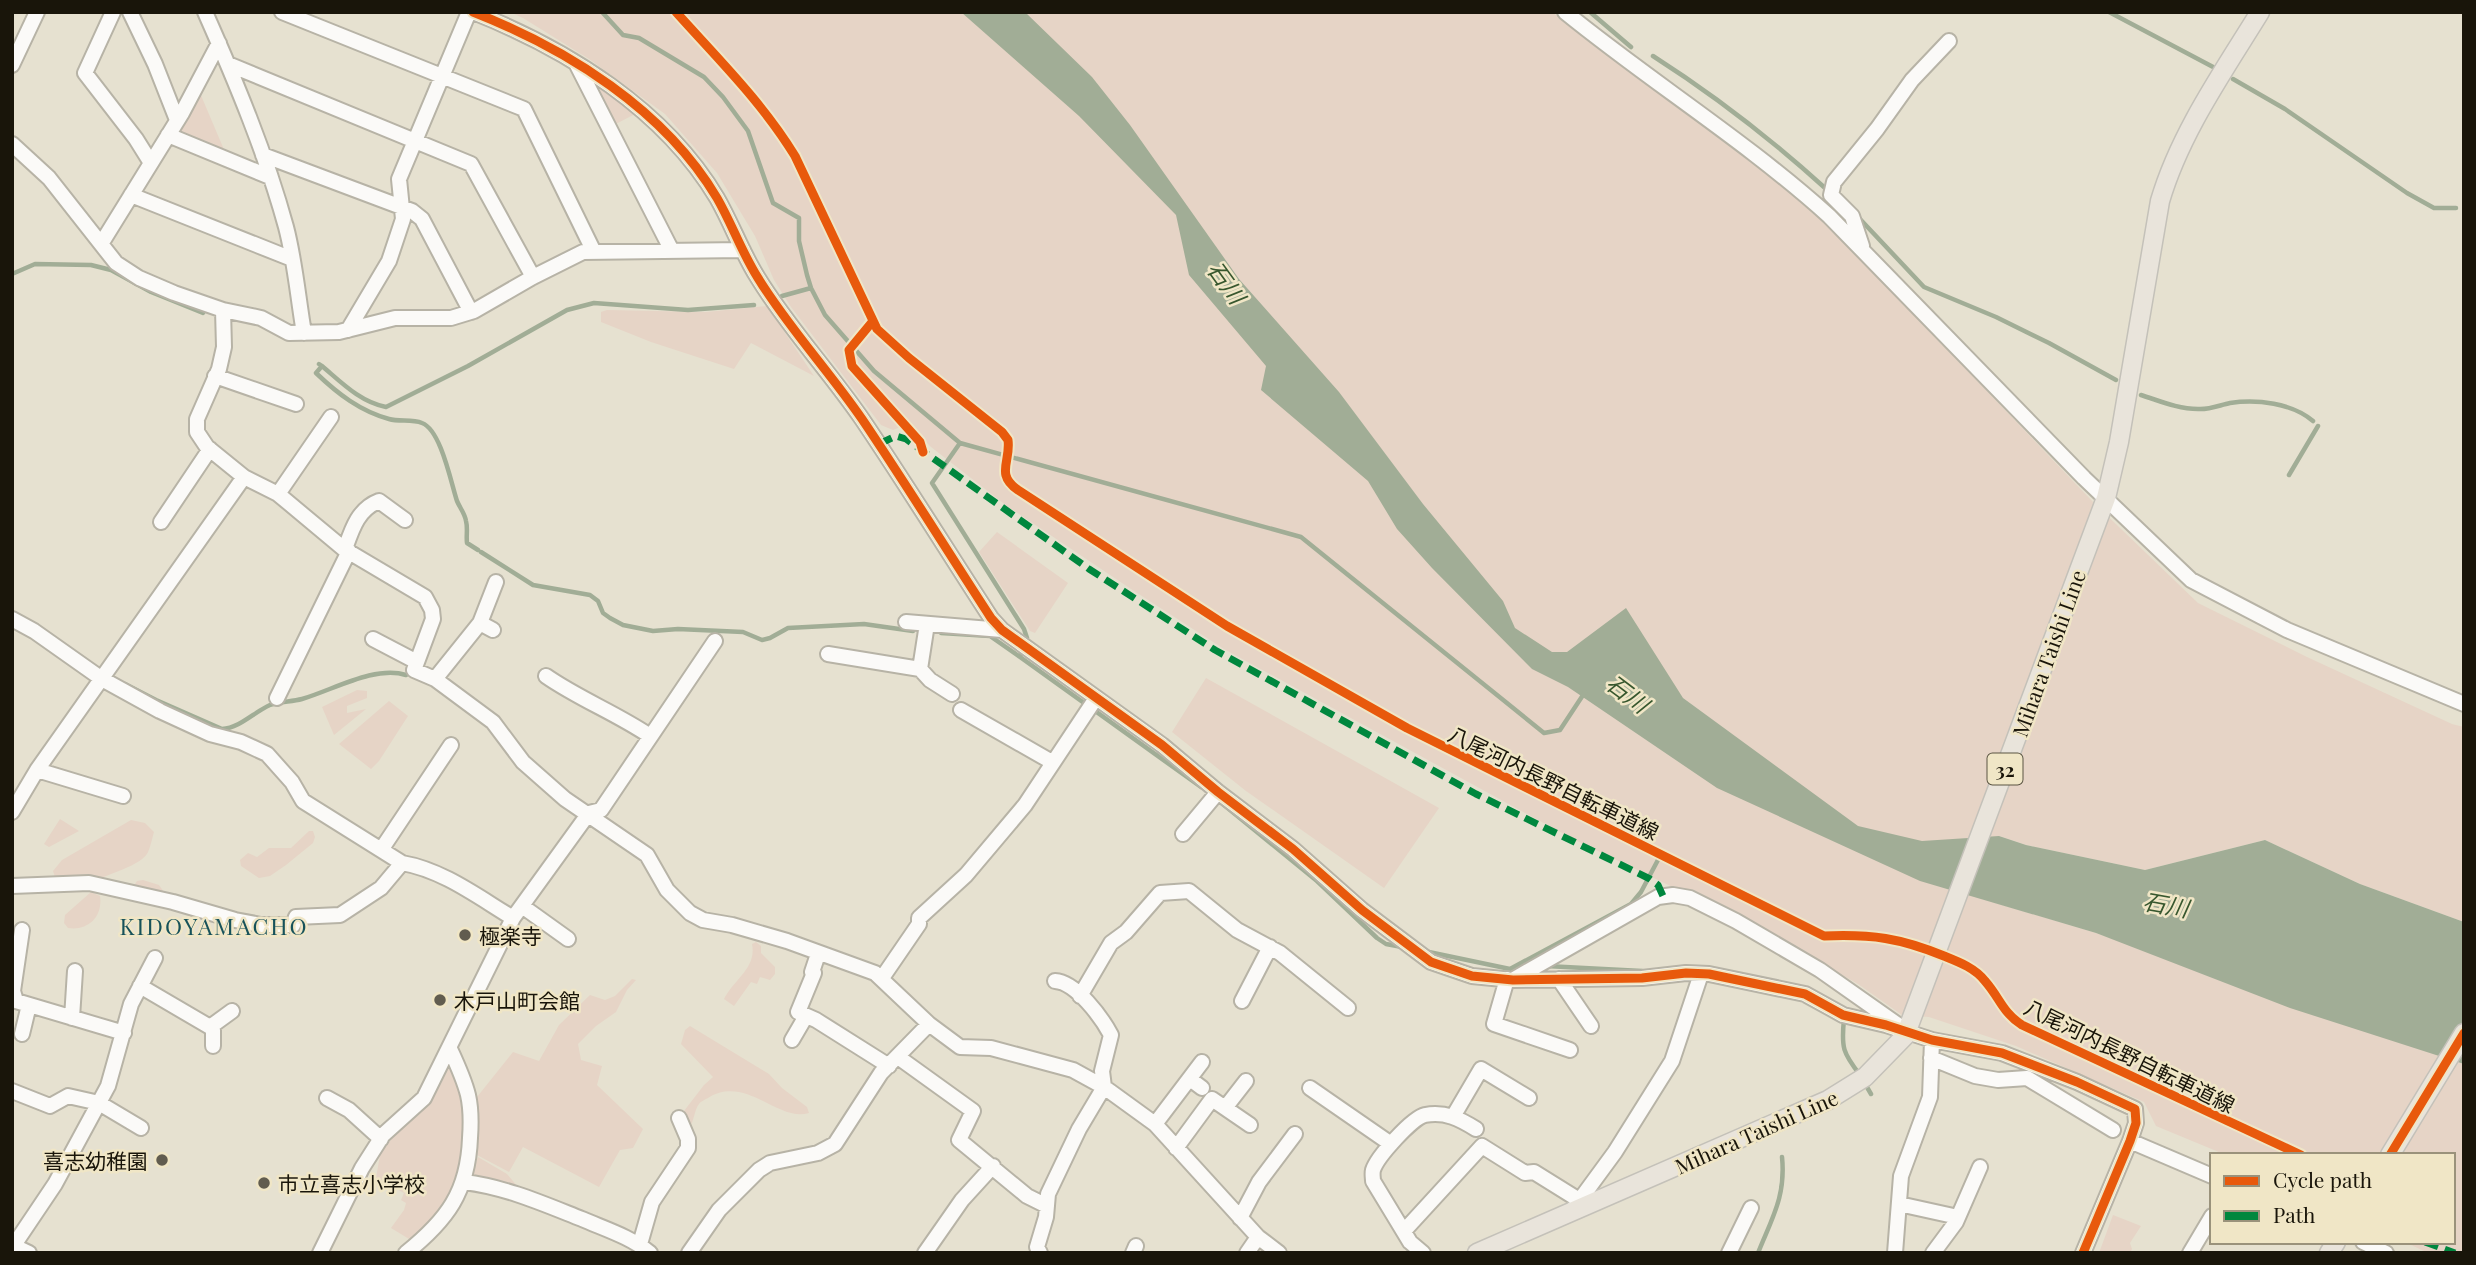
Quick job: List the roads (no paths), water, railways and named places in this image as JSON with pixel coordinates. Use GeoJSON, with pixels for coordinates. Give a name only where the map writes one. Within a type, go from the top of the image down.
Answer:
{"type":"FeatureCollection","features":[{"type":"Feature","properties":{"kind":"main road","name":"Mihara Taishi Line"},"geometry":{"type":"LineString","coordinates":[[1477,1253],[1575,1206],[1842,1093],[1880,1065],[1909,1028],[2103,506],[2119,442],[2160,201],[2167,178],[2190,129],[2260,12]]}},
{"type":"Feature","properties":{"kind":"main road"},"geometry":{"type":"LineString","coordinates":[[2391,1153],[2464,1033]]}},
{"type":"Feature","properties":{"kind":"street"},"geometry":{"type":"LineString","coordinates":[[12,65],[37,12]]}},
{"type":"Feature","properties":{"kind":"street"},"geometry":{"type":"LineString","coordinates":[[113,12],[85,73],[151,163]]}},
{"type":"Feature","properties":{"kind":"street"},"geometry":{"type":"LineString","coordinates":[[130,12],[155,64],[177,120]]}},
{"type":"Feature","properties":{"kind":"street"},"geometry":{"type":"LineString","coordinates":[[205,12],[263,155],[287,229],[304,333]]}},
{"type":"Feature","properties":{"kind":"street"},"geometry":{"type":"LineString","coordinates":[[282,12],[524,109],[594,253]]}},
{"type":"Feature","properties":{"kind":"street"},"geometry":{"type":"LineString","coordinates":[[348,330],[389,261],[403,219],[399,179],[471,12],[508,26],[575,62],[631,101],[674,142],[716,197],[758,278],[861,417],[991,618],[1002,630],[1162,745],[1214,796],[1293,849],[1362,910],[1431,962],[1472,976],[1510,979],[1701,974],[1805,994],[1843,1015],[1909,1028]]}},
{"type":"Feature","properties":{"kind":"street"},"geometry":{"type":"LineString","coordinates":[[1564,12],[1631,65],[1792,183],[1864,251],[2103,506],[2191,580],[2287,630],[2464,704]]}},
{"type":"Feature","properties":{"kind":"street"},"geometry":{"type":"LineString","coordinates":[[1864,251],[1852,216],[1831,195],[1834,182],[1912,80],[1949,41]]}},
{"type":"Feature","properties":{"kind":"street"},"geometry":{"type":"LineString","coordinates":[[101,244],[177,120],[219,43]]}},
{"type":"Feature","properties":{"kind":"street"},"geometry":{"type":"LineString","coordinates":[[575,62],[672,251]]}},
{"type":"Feature","properties":{"kind":"street"},"geometry":{"type":"LineString","coordinates":[[228,64],[471,164],[533,277]]}},
{"type":"Feature","properties":{"kind":"street"},"geometry":{"type":"LineString","coordinates":[[167,135],[270,177]]}},
{"type":"Feature","properties":{"kind":"street"},"geometry":{"type":"LineString","coordinates":[[12,144],[49,178],[116,263],[139,278],[223,310],[261,318],[289,333],[348,330],[395,318],[451,318],[471,312],[583,252],[743,250]]}},
{"type":"Feature","properties":{"kind":"street"},"geometry":{"type":"LineString","coordinates":[[263,155],[402,208],[422,219],[471,312]]}},
{"type":"Feature","properties":{"kind":"street"},"geometry":{"type":"LineString","coordinates":[[131,195],[292,259]]}},
{"type":"Feature","properties":{"kind":"street"},"geometry":{"type":"LineString","coordinates":[[223,310],[224,347],[197,419],[197,432],[210,449],[244,477],[278,494],[347,550],[425,597],[432,610],[433,619],[414,670],[435,679],[493,722],[523,762],[565,799],[647,855],[667,890],[690,912],[703,920],[732,925],[787,941],[875,973],[929,1024],[960,1047],[991,1048],[1073,1070],[1104,1087],[1155,1124],[1258,1237],[1279,1253]]}},
{"type":"Feature","properties":{"kind":"street"},"geometry":{"type":"LineString","coordinates":[[215,376],[296,404]]}},
{"type":"Feature","properties":{"kind":"street"},"geometry":{"type":"LineString","coordinates":[[278,494],[331,418]]}},
{"type":"Feature","properties":{"kind":"street"},"geometry":{"type":"LineString","coordinates":[[161,522],[210,449]]}},
{"type":"Feature","properties":{"kind":"street"},"geometry":{"type":"LineString","coordinates":[[12,812],[37,770],[244,477]]}},
{"type":"Feature","properties":{"kind":"street"},"geometry":{"type":"LineString","coordinates":[[163,489],[177,498]]}},
{"type":"Feature","properties":{"kind":"street"},"geometry":{"type":"LineString","coordinates":[[277,698],[347,550],[351,530],[366,506],[379,501],[405,520]]}},
{"type":"Feature","properties":{"kind":"street"},"geometry":{"type":"LineString","coordinates":[[435,679],[487,626],[496,582]]}},
{"type":"Feature","properties":{"kind":"street"},"geometry":{"type":"LineString","coordinates":[[12,619],[34,631],[102,679],[160,711],[211,734],[241,742],[267,754],[292,782],[303,801],[402,863],[418,866],[447,878],[568,939]]}},
{"type":"Feature","properties":{"kind":"street"},"geometry":{"type":"LineString","coordinates":[[906,622],[1002,630]]}},
{"type":"Feature","properties":{"kind":"street"},"geometry":{"type":"LineString","coordinates":[[920,669],[927,624]]}},
{"type":"Feature","properties":{"kind":"street"},"geometry":{"type":"LineString","coordinates":[[373,639],[417,663]]}},
{"type":"Feature","properties":{"kind":"street"},"geometry":{"type":"LineString","coordinates":[[320,1253],[362,1168],[381,1139],[424,1098],[450,1049],[453,1035],[518,912],[589,813],[601,810],[715,641]]}},
{"type":"Feature","properties":{"kind":"street"},"geometry":{"type":"LineString","coordinates":[[828,654],[920,669],[930,680],[952,694]]}},
{"type":"Feature","properties":{"kind":"street"},"geometry":{"type":"LineString","coordinates":[[545,676],[573,695],[594,702],[650,736]]}},
{"type":"Feature","properties":{"kind":"street"},"geometry":{"type":"LineString","coordinates":[[882,978],[919,924],[919,918],[966,875],[1025,805],[1096,698]]}},
{"type":"Feature","properties":{"kind":"street"},"geometry":{"type":"LineString","coordinates":[[961,710],[1052,762]]}},
{"type":"Feature","properties":{"kind":"street"},"geometry":{"type":"LineString","coordinates":[[381,850],[452,745]]}},
{"type":"Feature","properties":{"kind":"street"},"geometry":{"type":"LineString","coordinates":[[37,770],[123,796]]}},
{"type":"Feature","properties":{"kind":"street"},"geometry":{"type":"LineString","coordinates":[[1183,834],[1214,796]]}},
{"type":"Feature","properties":{"kind":"street"},"geometry":{"type":"LineString","coordinates":[[12,886],[89,883],[173,902],[235,920],[261,925],[293,925],[296,917],[340,915],[381,888],[402,863]]}},
{"type":"Feature","properties":{"kind":"street"},"geometry":{"type":"LineString","coordinates":[[1080,996],[1111,943],[1126,932],[1160,893],[1189,891],[1237,930],[1280,953],[1348,1008]]}},
{"type":"Feature","properties":{"kind":"street"},"geometry":{"type":"LineString","coordinates":[[1570,1050],[1494,1024],[1510,979],[1658,897],[1673,895],[1690,898],[1736,921],[1820,970],[1876,1008],[1932,1040],[2002,1053],[2077,1082],[2135,1109],[2136,1124],[2083,1253]]}},
{"type":"Feature","properties":{"kind":"street"},"geometry":{"type":"LineString","coordinates":[[22,930],[13,991],[16,1001],[124,1032]]}},
{"type":"Feature","properties":{"kind":"street"},"geometry":{"type":"LineString","coordinates":[[1242,1001],[1270,947]]}},
{"type":"Feature","properties":{"kind":"street"},"geometry":{"type":"LineString","coordinates":[[818,954],[812,972],[814,973],[798,1012],[893,1061],[973,1111],[959,1140],[1027,1196],[1046,1206]]}},
{"type":"Feature","properties":{"kind":"street"},"geometry":{"type":"LineString","coordinates":[[29,1253],[13,1245],[55,1184],[108,1086],[131,1004],[155,958]]}},
{"type":"Feature","properties":{"kind":"street"},"geometry":{"type":"LineString","coordinates":[[72,1018],[75,971]]}},
{"type":"Feature","properties":{"kind":"street"},"geometry":{"type":"LineString","coordinates":[[1404,1231],[1482,1146],[1525,1173],[1534,1172],[1575,1206],[1615,1152],[1672,1061],[1701,974]]}},
{"type":"Feature","properties":{"kind":"street"},"geometry":{"type":"LineString","coordinates":[[1559,979],[1591,1026]]}},
{"type":"Feature","properties":{"kind":"street"},"geometry":{"type":"LineString","coordinates":[[1040,1253],[1037,1247],[1048,1194],[1079,1129],[1104,1087],[1102,1071],[1111,1035],[1101,1016],[1062,982],[1055,981]]}},
{"type":"Feature","properties":{"kind":"street"},"geometry":{"type":"LineString","coordinates":[[140,986],[210,1027],[213,1046]]}},
{"type":"Feature","properties":{"kind":"street"},"geometry":{"type":"LineString","coordinates":[[22,1034],[29,1005]]}},
{"type":"Feature","properties":{"kind":"street"},"geometry":{"type":"LineString","coordinates":[[210,1027],[232,1010]]}},
{"type":"Feature","properties":{"kind":"street"},"geometry":{"type":"LineString","coordinates":[[792,1040],[806,1016]]}},
{"type":"Feature","properties":{"kind":"street"},"geometry":{"type":"LineString","coordinates":[[690,1253],[719,1210],[759,1170],[770,1163],[818,1153],[835,1144],[881,1073],[929,1024]]}},
{"type":"Feature","properties":{"kind":"street"},"geometry":{"type":"LineString","coordinates":[[1895,1253],[1901,1176],[1930,1097],[1932,1040]]}},
{"type":"Feature","properties":{"kind":"street"},"geometry":{"type":"LineString","coordinates":[[406,1253],[428,1235],[451,1207],[464,1182],[470,1156],[469,1097],[450,1049]]}},
{"type":"Feature","properties":{"kind":"street"},"geometry":{"type":"LineString","coordinates":[[1931,1058],[1975,1076],[1998,1080],[2027,1078],[2113,1130]]}},
{"type":"Feature","properties":{"kind":"street"},"geometry":{"type":"LineString","coordinates":[[1155,1124],[1202,1062]]}},
{"type":"Feature","properties":{"kind":"street"},"geometry":{"type":"LineString","coordinates":[[1454,1115],[1481,1069],[1529,1098]]}},
{"type":"Feature","properties":{"kind":"street"},"geometry":{"type":"LineString","coordinates":[[1190,1079],[1202,1087]]}},
{"type":"Feature","properties":{"kind":"street"},"geometry":{"type":"LineString","coordinates":[[1225,1108],[1246,1081]]}},
{"type":"Feature","properties":{"kind":"street"},"geometry":{"type":"LineString","coordinates":[[1310,1088],[1391,1144]]}},
{"type":"Feature","properties":{"kind":"street"},"geometry":{"type":"LineString","coordinates":[[12,1091],[50,1105],[68,1096],[99,1103],[141,1128]]}},
{"type":"Feature","properties":{"kind":"street"},"geometry":{"type":"LineString","coordinates":[[327,1098],[349,1110],[381,1139]]}},
{"type":"Feature","properties":{"kind":"street"},"geometry":{"type":"LineString","coordinates":[[1176,1147],[1212,1099],[1250,1125]]}},
{"type":"Feature","properties":{"kind":"street"},"geometry":{"type":"LineString","coordinates":[[1423,1253],[1410,1242],[1373,1181],[1373,1170],[1391,1144],[1413,1121],[1424,1115],[1454,1115],[1476,1129]]}},
{"type":"Feature","properties":{"kind":"street"},"geometry":{"type":"LineString","coordinates":[[464,1182],[489,1185],[531,1199],[645,1249],[652,1202],[688,1148],[688,1139],[679,1118]]}},
{"type":"Feature","properties":{"kind":"street"},"geometry":{"type":"LineString","coordinates":[[1240,1218],[1259,1182],[1295,1134]]}},
{"type":"Feature","properties":{"kind":"street"},"geometry":{"type":"LineString","coordinates":[[2130,1140],[2210,1175]]}},
{"type":"Feature","properties":{"kind":"street"},"geometry":{"type":"LineString","coordinates":[[925,1253],[962,1200],[993,1166]]}},
{"type":"Feature","properties":{"kind":"street"},"geometry":{"type":"LineString","coordinates":[[1933,1253],[1958,1217],[1980,1167]]}},
{"type":"Feature","properties":{"kind":"street"},"geometry":{"type":"LineString","coordinates":[[1899,1204],[1958,1217]]}},
{"type":"Feature","properties":{"kind":"street"},"geometry":{"type":"LineString","coordinates":[[1729,1253],[1751,1208]]}},
{"type":"Feature","properties":{"kind":"street"},"geometry":{"type":"LineString","coordinates":[[2190,1253],[2210,1219]]}},
{"type":"Feature","properties":{"kind":"street"},"geometry":{"type":"LineString","coordinates":[[1247,1253],[1258,1237]]}},
{"type":"Feature","properties":{"kind":"street"},"geometry":{"type":"LineString","coordinates":[[2367,1244],[2386,1253]]}},
{"type":"Feature","properties":{"kind":"water","name":"石川"},"geometry":{"type":"Polygon","coordinates":[[[961,12],[1025,12],[1092,77],[1130,125],[1239,279],[1339,392],[1423,504],[1503,601],[1515,628],[1552,652],[1567,652],[1626,608],[1683,698],[1858,826],[1922,841],[1999,836],[2026,845],[2145,870],[2265,840],[2360,884],[2464,922],[2464,1064],[2290,1008],[2096,933],[1920,881],[1717,788],[1568,687],[1532,669],[1397,529],[1368,481],[1261,390],[1266,366],[1189,275],[1176,215],[1079,116],[961,12]]]}},
{"type":"Feature","properties":{"kind":"waterway"},"geometry":{"type":"LineString","coordinates":[[602,12],[623,35],[639,38],[704,77],[723,97],[748,131],[773,203],[799,218],[799,241],[807,275],[825,315],[874,371],[960,443],[1301,537],[1544,733],[1560,730],[1585,692]]}},
{"type":"Feature","properties":{"kind":"waterway"},"geometry":{"type":"LineString","coordinates":[[1590,12],[1631,47]]}},
{"type":"Feature","properties":{"kind":"waterway"},"geometry":{"type":"LineString","coordinates":[[2109,12],[2215,68]]}},
{"type":"Feature","properties":{"kind":"waterway"},"geometry":{"type":"LineString","coordinates":[[1653,56],[1742,118],[1825,188]]}},
{"type":"Feature","properties":{"kind":"waterway"},"geometry":{"type":"LineString","coordinates":[[2233,79],[2285,109],[2407,193],[2434,208],[2456,208]]}},
{"type":"Feature","properties":{"kind":"waterway"},"geometry":{"type":"LineString","coordinates":[[1859,218],[1924,287],[1996,317],[2116,380]]}},
{"type":"Feature","properties":{"kind":"waterway"},"geometry":{"type":"LineString","coordinates":[[12,274],[35,264],[91,265],[111,270],[151,292],[203,313]]}},
{"type":"Feature","properties":{"kind":"waterway"},"geometry":{"type":"LineString","coordinates":[[782,296],[811,288]]}},
{"type":"Feature","properties":{"kind":"waterway"},"geometry":{"type":"LineString","coordinates":[[322,366],[359,396],[386,407],[468,366],[567,310],[594,303],[688,310],[754,305]]}},
{"type":"Feature","properties":{"kind":"waterway"},"geometry":{"type":"LineString","coordinates":[[319,364],[322,366],[316,373],[341,395],[359,406],[378,416],[418,422],[429,428],[440,446],[465,518],[467,543],[478,550]]}},
{"type":"Feature","properties":{"kind":"waterway"},"geometry":{"type":"LineString","coordinates":[[2141,395],[2191,409],[2206,409],[2240,402],[2263,402],[2285,406],[2313,421]]}},
{"type":"Feature","properties":{"kind":"waterway"},"geometry":{"type":"LineString","coordinates":[[2289,475],[2318,426]]}},
{"type":"Feature","properties":{"kind":"waterway"},"geometry":{"type":"LineString","coordinates":[[960,443],[932,483],[1024,629],[1027,638],[1020,657],[1201,787]]}},
{"type":"Feature","properties":{"kind":"waterway"},"geometry":{"type":"LineString","coordinates":[[481,552],[533,585],[590,595],[610,618],[623,625],[653,631],[678,629],[743,632],[762,640],[788,628],[864,624],[913,631]]}},
{"type":"Feature","properties":{"kind":"waterway"},"geometry":{"type":"LineString","coordinates":[[941,633],[990,636],[1020,657]]}},
{"type":"Feature","properties":{"kind":"waterway"},"geometry":{"type":"LineString","coordinates":[[125,684],[222,729],[241,723],[270,705],[302,699],[354,680],[381,673],[406,675]]}},
{"type":"Feature","properties":{"kind":"waterway"},"geometry":{"type":"LineString","coordinates":[[1219,801],[1317,881],[1377,938],[1386,944],[1402,947]]}},
{"type":"Feature","properties":{"kind":"waterway"},"geometry":{"type":"LineString","coordinates":[[1424,951],[1510,969],[1631,904],[1641,892],[1659,858]]}},
{"type":"Feature","properties":{"kind":"waterway"},"geometry":{"type":"LineString","coordinates":[[1546,966],[1642,971]]}},
{"type":"Feature","properties":{"kind":"waterway"},"geometry":{"type":"LineString","coordinates":[[1844,1019],[1844,1050],[1860,1075]]}},
{"type":"Feature","properties":{"kind":"waterway"},"geometry":{"type":"LineString","coordinates":[[1864,1082],[1871,1094]]}},
{"type":"Feature","properties":{"kind":"waterway"},"geometry":{"type":"LineString","coordinates":[[1758,1253],[1780,1195],[1782,1157]]}},
{"type":"Feature","properties":{"kind":"place","name":"極楽寺"},"geometry":{"type":"Point","coordinates":[465,935]}},
{"type":"Feature","properties":{"kind":"place","name":"木戸山町会館"},"geometry":{"type":"Point","coordinates":[440,1000]}},
{"type":"Feature","properties":{"kind":"place","name":"喜志幼稚園"},"geometry":{"type":"Point","coordinates":[162,1160]}},
{"type":"Feature","properties":{"kind":"place","name":"市立喜志小学校"},"geometry":{"type":"Point","coordinates":[264,1183]}},
{"type":"Feature","properties":{"kind":"district","name":"KIDOYAMACHO"},"geometry":{"type":"Point","coordinates":[214,925]}}]}
